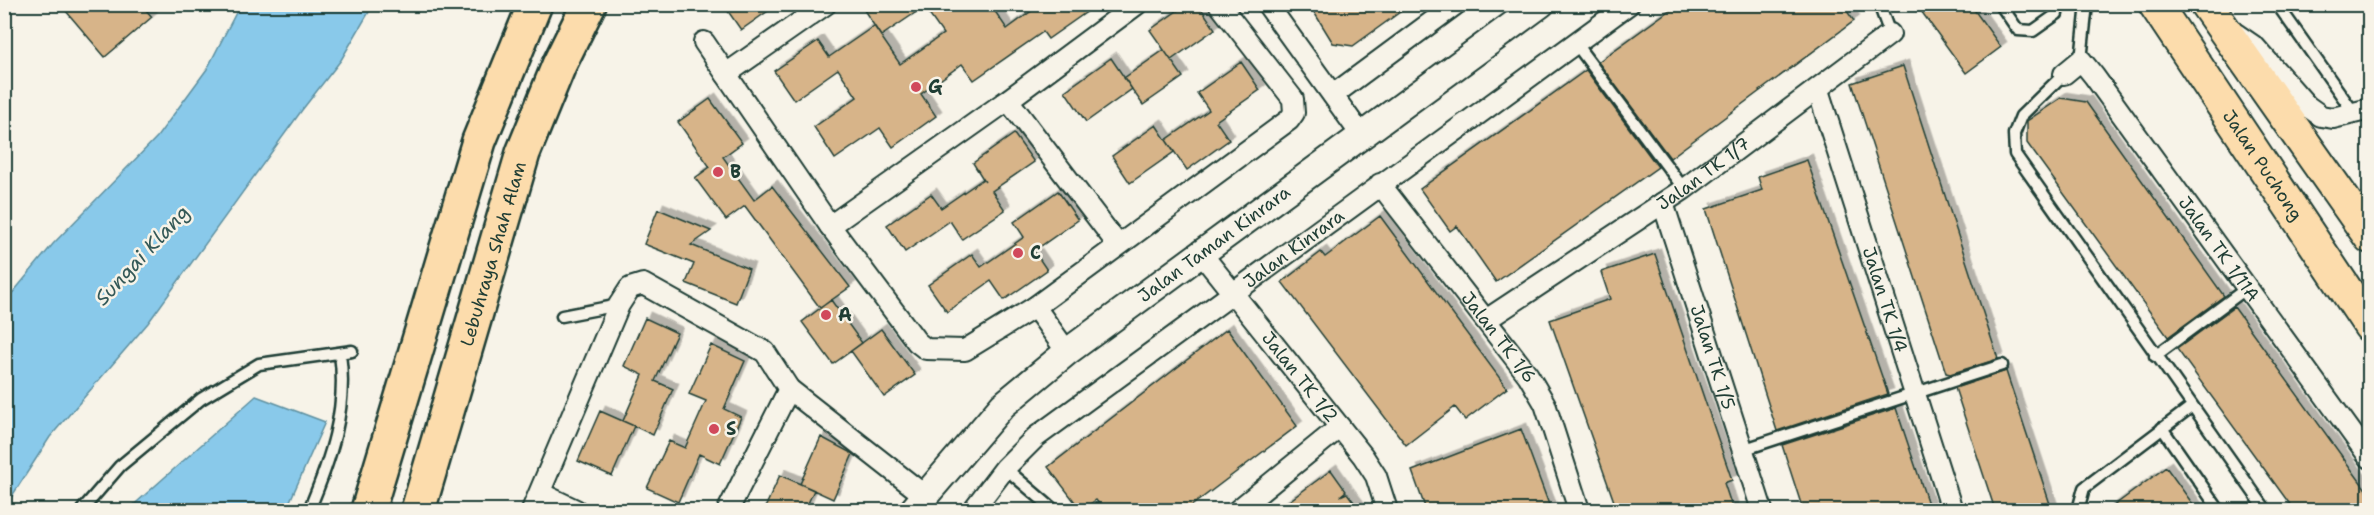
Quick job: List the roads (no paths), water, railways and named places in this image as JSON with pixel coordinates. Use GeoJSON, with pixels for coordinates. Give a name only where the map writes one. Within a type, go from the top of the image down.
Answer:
{"type":"FeatureCollection","features":[{"type":"Feature","properties":{"kind":"highway"},"geometry":{"type":"LineString","coordinates":[[368,510],[479,141],[535,4]]}},
{"type":"Feature","properties":{"kind":"highway","name":"Lebuhraya Shah Alam"},"geometry":{"type":"LineString","coordinates":[[418,510],[523,153],[559,65],[589,4]]}},
{"type":"Feature","properties":{"kind":"main road","name":"Jalan Puchong"},"geometry":{"type":"LineString","coordinates":[[2155,4],[2370,326]]}},
{"type":"Feature","properties":{"kind":"main road"},"geometry":{"type":"LineString","coordinates":[[2210,12],[2370,237]]}},
{"type":"Feature","properties":{"kind":"street"},"geometry":{"type":"LineString","coordinates":[[726,74],[826,4]]}},
{"type":"Feature","properties":{"kind":"street"},"geometry":{"type":"LineString","coordinates":[[830,226],[1008,100],[1137,4]]}},
{"type":"Feature","properties":{"kind":"street"},"geometry":{"type":"LineString","coordinates":[[704,42],[830,226],[917,342],[926,349],[965,350],[1035,307],[1289,120],[1294,113],[1293,99],[1219,4]]}},
{"type":"Feature","properties":{"kind":"street"},"geometry":{"type":"LineString","coordinates":[[1333,95],[1456,4]]}},
{"type":"Feature","properties":{"kind":"street","name":"Jalan Taman Kinrara"},"geometry":{"type":"LineString","coordinates":[[919,503],[1003,405],[1067,352],[1200,252],[1541,4]]}},
{"type":"Feature","properties":{"kind":"street","name":"Jalan Kinrara"},"geometry":{"type":"LineString","coordinates":[[973,510],[1005,468],[1036,437],[1629,4]]}},
{"type":"Feature","properties":{"kind":"street"},"geometry":{"type":"LineString","coordinates":[[1268,5],[1362,136]]}},
{"type":"Feature","properties":{"kind":"street"},"geometry":{"type":"LineString","coordinates":[[2210,12],[2255,47],[2307,106],[2321,116],[2333,118],[2362,111]]}},
{"type":"Feature","properties":{"kind":"street","name":"Jalan TK 1/7"},"geometry":{"type":"LineString","coordinates":[[1486,320],[1684,189],[1890,34]]}},
{"type":"Feature","properties":{"kind":"street"},"geometry":{"type":"LineString","coordinates":[[2064,74],[2081,60]]}},
{"type":"Feature","properties":{"kind":"street","name":"Jalan TK 1/11A"},"geometry":{"type":"LineString","coordinates":[[2081,60],[2370,458]]}},
{"type":"Feature","properties":{"kind":"street","name":"Jalan TK 1/4"},"geometry":{"type":"LineString","coordinates":[[1818,90],[1952,510]]}},
{"type":"Feature","properties":{"kind":"street"},"geometry":{"type":"LineString","coordinates":[[1008,100],[1118,245]]}},
{"type":"Feature","properties":{"kind":"street","name":"Jalan TK 1/6"},"geometry":{"type":"LineString","coordinates":[[1380,184],[1528,375],[1545,404],[1578,510]]}},
{"type":"Feature","properties":{"kind":"street","name":"Jalan TK 1/5"},"geometry":{"type":"LineString","coordinates":[[1663,203],[1762,510]]}},
{"type":"Feature","properties":{"kind":"street","name":"Jalan TK 1/2"},"geometry":{"type":"LineString","coordinates":[[1200,252],[1340,427],[1376,476],[1387,510]]}},
{"type":"Feature","properties":{"kind":"street"},"geometry":{"type":"LineString","coordinates":[[576,510],[536,502],[619,305],[630,288],[643,284],[765,352],[789,389],[919,503]]}},
{"type":"Feature","properties":{"kind":"street"},"geometry":{"type":"LineString","coordinates":[[1035,307],[1067,352]]}},
{"type":"Feature","properties":{"kind":"street"},"geometry":{"type":"LineString","coordinates":[[728,510],[789,389]]}},
{"type":"Feature","properties":{"kind":"street"},"geometry":{"type":"LineString","coordinates":[[1238,510],[1340,427]]}},
{"type":"Feature","properties":{"kind":"lane","name":"Jalan TK 1/7"},"geometry":{"type":"LineString","coordinates":[[1879,4],[1890,34]]}},
{"type":"Feature","properties":{"kind":"lane"},"geometry":{"type":"LineString","coordinates":[[2000,4],[2018,30],[2033,31],[2057,14],[2057,4]]}},
{"type":"Feature","properties":{"kind":"lane"},"geometry":{"type":"LineString","coordinates":[[2081,60],[2087,4]]}},
{"type":"Feature","properties":{"kind":"lane"},"geometry":{"type":"LineString","coordinates":[[2277,4],[2362,111]]}},
{"type":"Feature","properties":{"kind":"lane"},"geometry":{"type":"LineString","coordinates":[[1576,44],[1684,189]]}},
{"type":"Feature","properties":{"kind":"lane"},"geometry":{"type":"LineString","coordinates":[[2064,74],[2021,116],[2014,134],[2015,154],[2155,356],[2266,510]]}},
{"type":"Feature","properties":{"kind":"lane"},"geometry":{"type":"LineString","coordinates":[[2155,356],[2247,288]]}},
{"type":"Feature","properties":{"kind":"lane"},"geometry":{"type":"LineString","coordinates":[[562,316],[619,305]]}},
{"type":"Feature","properties":{"kind":"lane"},"geometry":{"type":"LineString","coordinates":[[82,510],[120,466],[211,393],[259,364],[352,351]]}},
{"type":"Feature","properties":{"kind":"lane"},"geometry":{"type":"LineString","coordinates":[[309,510],[323,478],[338,428],[340,354]]}},
{"type":"Feature","properties":{"kind":"lane"},"geometry":{"type":"LineString","coordinates":[[1742,450],[2002,365]]}},
{"type":"Feature","properties":{"kind":"lane"},"geometry":{"type":"LineString","coordinates":[[2078,510],[2084,488],[2191,407]]}},
{"type":"Feature","properties":{"kind":"lane"},"geometry":{"type":"LineString","coordinates":[[2162,428],[2219,510]]}},
{"type":"Feature","properties":{"kind":"lane"},"geometry":{"type":"LineString","coordinates":[[1005,468],[1054,510]]}},
{"type":"Feature","properties":{"kind":"water","name":"Sungai Klang"},"geometry":{"type":"Polygon","coordinates":[[[240,5],[373,5],[341,60],[302,110],[148,323],[50,437],[5,507],[5,302],[53,244],[157,137],[207,69],[240,5]]]}},
{"type":"Feature","properties":{"kind":"water"},"geometry":{"type":"Polygon","coordinates":[[[256,396],[325,422],[286,510],[128,510],[256,396]]]}},
{"type":"Feature","properties":{"kind":"place","name":"G"},"geometry":{"type":"Point","coordinates":[916,87]}},
{"type":"Feature","properties":{"kind":"place","name":"B"},"geometry":{"type":"Point","coordinates":[718,172]}},
{"type":"Feature","properties":{"kind":"place","name":"C"},"geometry":{"type":"Point","coordinates":[1018,253]}},
{"type":"Feature","properties":{"kind":"place","name":"A"},"geometry":{"type":"Point","coordinates":[826,315]}},
{"type":"Feature","properties":{"kind":"place","name":"S"},"geometry":{"type":"Point","coordinates":[714,429]}}]}
